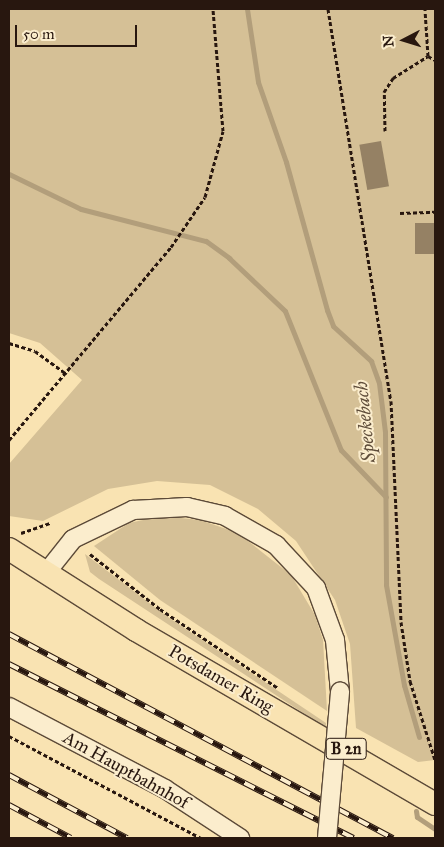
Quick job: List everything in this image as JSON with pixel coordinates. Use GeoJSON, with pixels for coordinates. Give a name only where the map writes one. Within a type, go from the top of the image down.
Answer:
{"type":"FeatureCollection","features":[{"type":"Feature","properties":{"kind":"main road","name":"Potsdamer Ring"},"geometry":{"type":"LineString","coordinates":[[13,540],[46,573],[435,804]]}},
{"type":"Feature","properties":{"kind":"street"},"geometry":{"type":"LineString","coordinates":[[46,573],[73,539],[133,510],[187,507],[225,516],[276,545],[316,588],[336,640],[340,692],[327,838]]}},
{"type":"Feature","properties":{"kind":"street","name":"Am Hauptbahnhof"},"geometry":{"type":"LineString","coordinates":[[9,708],[165,789],[240,838]]}},
{"type":"Feature","properties":{"kind":"path"},"geometry":{"type":"LineString","coordinates":[[9,440],[67,374],[185,229],[206,197],[223,131],[213,9]]}},
{"type":"Feature","properties":{"kind":"path"},"geometry":{"type":"LineString","coordinates":[[328,9],[392,401],[401,622],[410,681],[435,760]]}},
{"type":"Feature","properties":{"kind":"path"},"geometry":{"type":"LineString","coordinates":[[425,9],[428,56]]}},
{"type":"Feature","properties":{"kind":"path"},"geometry":{"type":"LineString","coordinates":[[428,56],[435,60]]}},
{"type":"Feature","properties":{"kind":"path"},"geometry":{"type":"LineString","coordinates":[[385,130],[384,92],[392,78],[428,56]]}},
{"type":"Feature","properties":{"kind":"path"},"geometry":{"type":"LineString","coordinates":[[400,213],[435,212]]}},
{"type":"Feature","properties":{"kind":"path"},"geometry":{"type":"LineString","coordinates":[[9,349],[10,343],[35,351],[67,374]]}},
{"type":"Feature","properties":{"kind":"path"},"geometry":{"type":"LineString","coordinates":[[13,540],[50,523]]}},
{"type":"Feature","properties":{"kind":"path"},"geometry":{"type":"LineString","coordinates":[[90,554],[160,609],[282,690]]}},
{"type":"Feature","properties":{"kind":"path"},"geometry":{"type":"LineString","coordinates":[[9,736],[200,838]]}},
{"type":"Feature","properties":{"kind":"shaded area"},"geometry":{"type":"Polygon","coordinates":[[[9,9],[435,9],[435,760],[418,762],[356,728],[350,644],[335,600],[296,541],[258,509],[210,485],[157,481],[108,489],[43,521],[9,516],[9,464],[82,380],[40,343],[9,333],[9,9]]]}},
{"type":"Feature","properties":{"kind":"shaded area"},"geometry":{"type":"Polygon","coordinates":[[[162,516],[200,520],[238,533],[291,575],[315,615],[323,640],[327,711],[160,600],[94,546],[129,523],[162,516]]]}},
{"type":"Feature","properties":{"kind":"shaded area"},"geometry":{"type":"Polygon","coordinates":[[[85,554],[165,615],[326,723],[326,728],[99,579],[90,572],[85,554]]]}},
{"type":"Feature","properties":{"kind":"building"},"geometry":{"type":"Polygon","coordinates":[[[381,141],[389,186],[367,190],[359,145],[381,141]]]}},
{"type":"Feature","properties":{"kind":"building"},"geometry":{"type":"Polygon","coordinates":[[[415,223],[434,223],[434,254],[415,254],[415,223]]]}},
{"type":"Feature","properties":{"kind":"waterway","name":"Speckebach"},"geometry":{"type":"LineString","coordinates":[[247,9],[258,82],[286,162],[327,310],[333,326],[371,361],[379,383],[385,432],[386,585],[404,685],[419,737]]}},
{"type":"Feature","properties":{"kind":"waterway"},"geometry":{"type":"LineString","coordinates":[[9,174],[81,209],[206,241],[229,258],[285,311],[341,450],[386,497]]}},
{"type":"Feature","properties":{"kind":"waterway","name":"Speckebach"},"geometry":{"type":"LineString","coordinates":[[416,811],[417,817],[435,829]]}},
{"type":"Feature","properties":{"kind":"railway"},"geometry":{"type":"LineString","coordinates":[[9,634],[393,838]]}},
{"type":"Feature","properties":{"kind":"railway"},"geometry":{"type":"LineString","coordinates":[[9,664],[353,838]]}},
{"type":"Feature","properties":{"kind":"railway"},"geometry":{"type":"LineString","coordinates":[[9,775],[127,838]]}},
{"type":"Feature","properties":{"kind":"railway"},"geometry":{"type":"LineString","coordinates":[[9,805],[71,838]]}}]}
